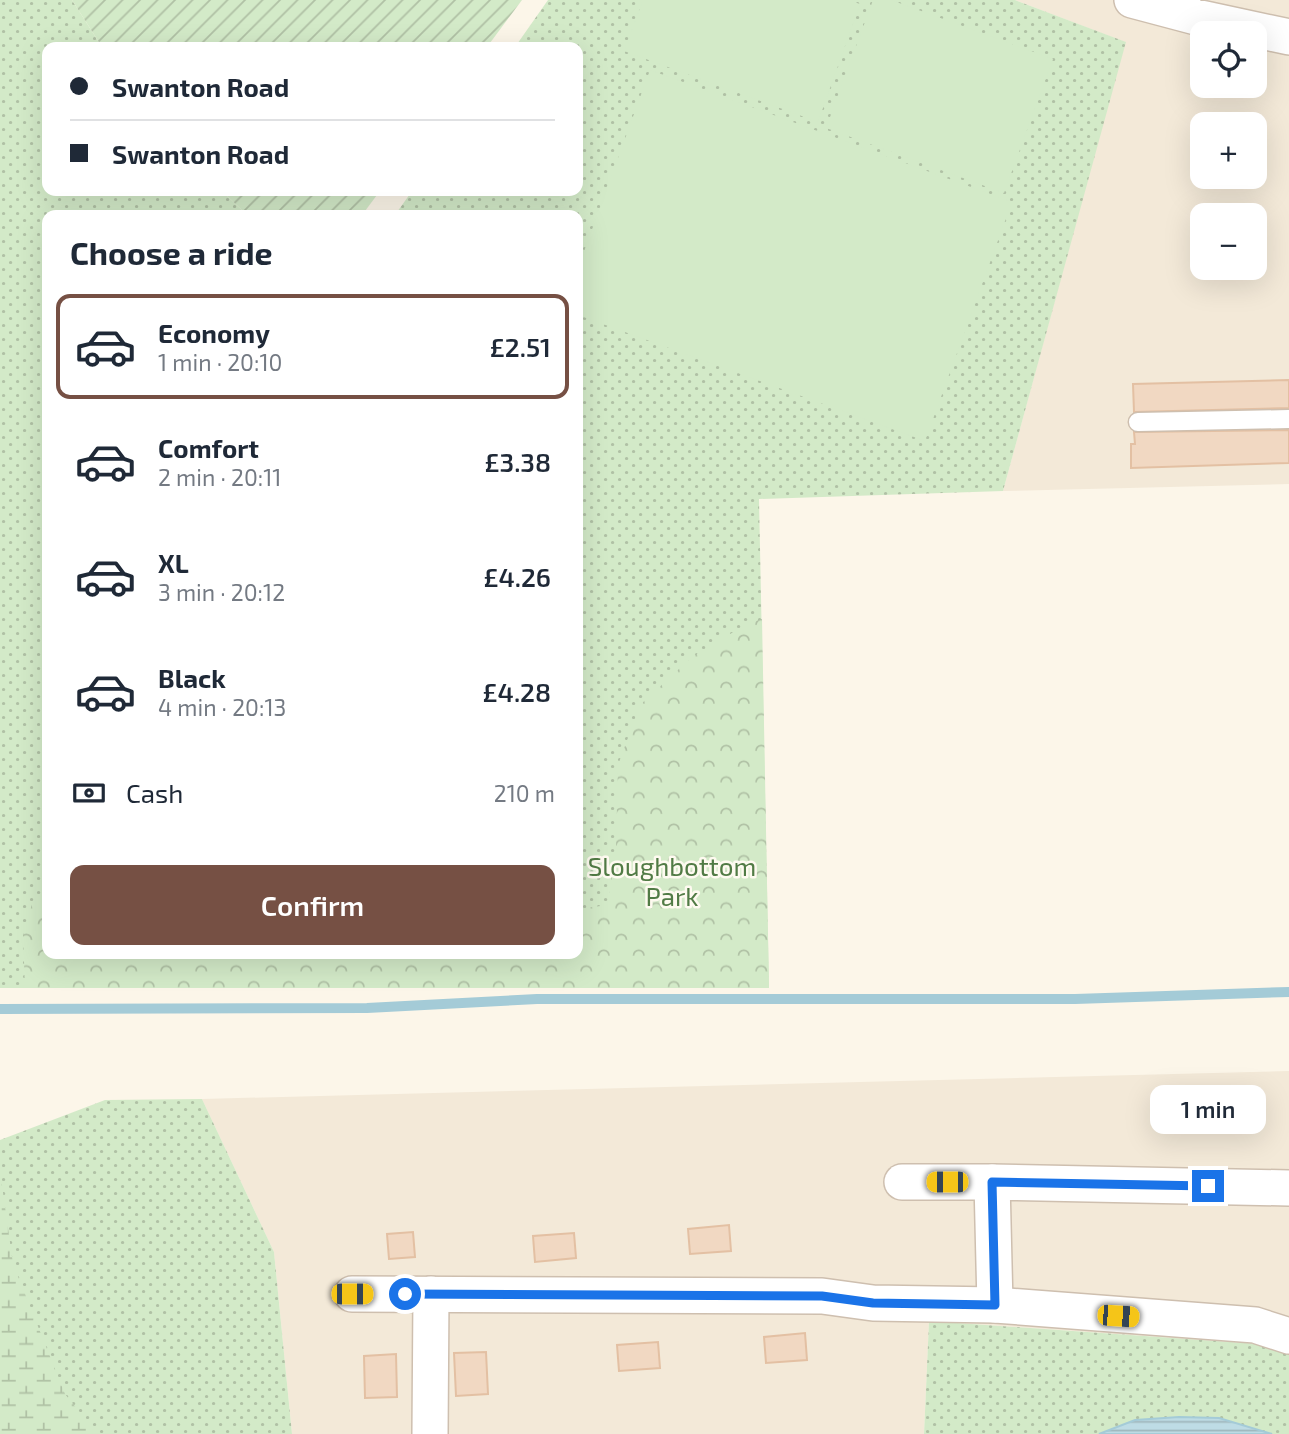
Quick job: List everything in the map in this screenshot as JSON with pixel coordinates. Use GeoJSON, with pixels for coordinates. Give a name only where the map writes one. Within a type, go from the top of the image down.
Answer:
{"type":"FeatureCollection","features":[{"type":"Feature","properties":{"kind":"street"},"geometry":{"type":"LineString","coordinates":[[1132,0],[1289,37]]}},
{"type":"Feature","properties":{"kind":"street"},"geometry":{"type":"LineString","coordinates":[[902,1182],[1289,1188]]}},
{"type":"Feature","properties":{"kind":"street"},"geometry":{"type":"LineString","coordinates":[[992,1182],[995,1305]]}},
{"type":"Feature","properties":{"kind":"street"},"geometry":{"type":"LineString","coordinates":[[352,1294],[822,1296],[873,1303],[995,1305],[1255,1325],[1289,1336]]}},
{"type":"Feature","properties":{"kind":"street"},"geometry":{"type":"LineString","coordinates":[[430,1434],[431,1294]]}},
{"type":"Feature","properties":{"kind":"lane"},"geometry":{"type":"LineString","coordinates":[[1138,422],[1289,419]]}},
{"type":"Feature","properties":{"kind":"shaded area"},"geometry":{"type":"Polygon","coordinates":[[[1015,0],[1289,0],[1289,484],[1003,491],[1125,42],[1015,0]]]}},
{"type":"Feature","properties":{"kind":"shaded area"},"geometry":{"type":"Polygon","coordinates":[[[1289,1071],[1289,1353],[1259,1344],[929,1321],[924,1434],[292,1434],[274,1252],[202,1099],[1289,1071]]]}},
{"type":"Feature","properties":{"kind":"green space","name":"Sloughbottom Park"},"geometry":{"type":"Polygon","coordinates":[[[0,0],[72,0],[99,42],[42,42],[42,196],[227,196],[242,210],[42,210],[42,959],[583,959],[583,210],[399,210],[408,196],[583,196],[583,42],[519,42],[548,0],[1015,0],[1126,42],[1003,491],[759,499],[769,988],[0,988],[0,0]]]}},
{"type":"Feature","properties":{"kind":"green space"},"geometry":{"type":"Polygon","coordinates":[[[72,0],[522,0],[491,42],[99,42],[72,0]]]}},
{"type":"Feature","properties":{"kind":"green space"},"geometry":{"type":"Polygon","coordinates":[[[643,0],[848,0],[860,4],[818,122],[624,51],[643,0]]]}},
{"type":"Feature","properties":{"kind":"green space"},"geometry":{"type":"Polygon","coordinates":[[[873,0],[891,0],[1053,59],[1004,193],[826,128],[873,0]]]}},
{"type":"Feature","properties":{"kind":"green space"},"geometry":{"type":"Polygon","coordinates":[[[650,70],[1012,202],[925,441],[583,317],[583,254],[650,70]]]}},
{"type":"Feature","properties":{"kind":"green space"},"geometry":{"type":"Polygon","coordinates":[[[227,196],[376,196],[366,210],[242,210],[227,196]]]}},
{"type":"Feature","properties":{"kind":"green space","name":"Sloughbottom Park"},"geometry":{"type":"Polygon","coordinates":[[[762,619],[769,988],[25,988],[23,935],[32,904],[42,902],[42,959],[583,959],[583,908],[608,905],[616,848],[618,765],[640,705],[693,656],[747,624],[762,619]]]}},
{"type":"Feature","properties":{"kind":"green space"},"geometry":{"type":"Polygon","coordinates":[[[202,1099],[274,1252],[292,1434],[0,1434],[0,1140],[105,1100],[202,1099]]]}},
{"type":"Feature","properties":{"kind":"green space"},"geometry":{"type":"Polygon","coordinates":[[[0,1171],[13,1264],[65,1394],[97,1434],[0,1434],[0,1171]]]}},
{"type":"Feature","properties":{"kind":"green space"},"geometry":{"type":"Polygon","coordinates":[[[929,1321],[1259,1344],[1289,1353],[1289,1434],[924,1434],[929,1321]]]}},
{"type":"Feature","properties":{"kind":"water"},"geometry":{"type":"Polygon","coordinates":[[[1219,1418],[1272,1434],[1099,1434],[1135,1420],[1219,1418]]]}},
{"type":"Feature","properties":{"kind":"building"},"geometry":{"type":"Polygon","coordinates":[[[1289,380],[1289,408],[1134,412],[1133,384],[1289,380]]]}},
{"type":"Feature","properties":{"kind":"building"},"geometry":{"type":"Polygon","coordinates":[[[1289,430],[1289,463],[1131,468],[1134,432],[1289,430]]]}},
{"type":"Feature","properties":{"kind":"building"},"geometry":{"type":"Polygon","coordinates":[[[729,1225],[731,1251],[690,1254],[688,1229],[729,1225]]]}},
{"type":"Feature","properties":{"kind":"building"},"geometry":{"type":"Polygon","coordinates":[[[413,1232],[415,1257],[389,1259],[387,1234],[413,1232]]]}},
{"type":"Feature","properties":{"kind":"building"},"geometry":{"type":"Polygon","coordinates":[[[574,1233],[576,1258],[535,1262],[533,1236],[574,1233]]]}},
{"type":"Feature","properties":{"kind":"building"},"geometry":{"type":"Polygon","coordinates":[[[805,1333],[807,1360],[766,1363],[764,1337],[805,1333]]]}},
{"type":"Feature","properties":{"kind":"building"},"geometry":{"type":"Polygon","coordinates":[[[658,1342],[660,1368],[619,1371],[617,1345],[658,1342]]]}},
{"type":"Feature","properties":{"kind":"building"},"geometry":{"type":"Polygon","coordinates":[[[486,1352],[488,1394],[456,1396],[454,1353],[486,1352]]]}},
{"type":"Feature","properties":{"kind":"building"},"geometry":{"type":"Polygon","coordinates":[[[396,1354],[397,1397],[365,1398],[364,1356],[396,1354]]]}},
{"type":"Feature","properties":{"kind":"waterway"},"geometry":{"type":"LineString","coordinates":[[0,1009],[367,1008],[537,999],[1075,999],[1289,992]]}},
{"type":"Feature","properties":{"kind":"route"},"geometry":{"type":"LineString","coordinates":[[405,1294],[822,1296],[873,1303],[995,1305],[992,1182],[1208,1186]]}}]}
